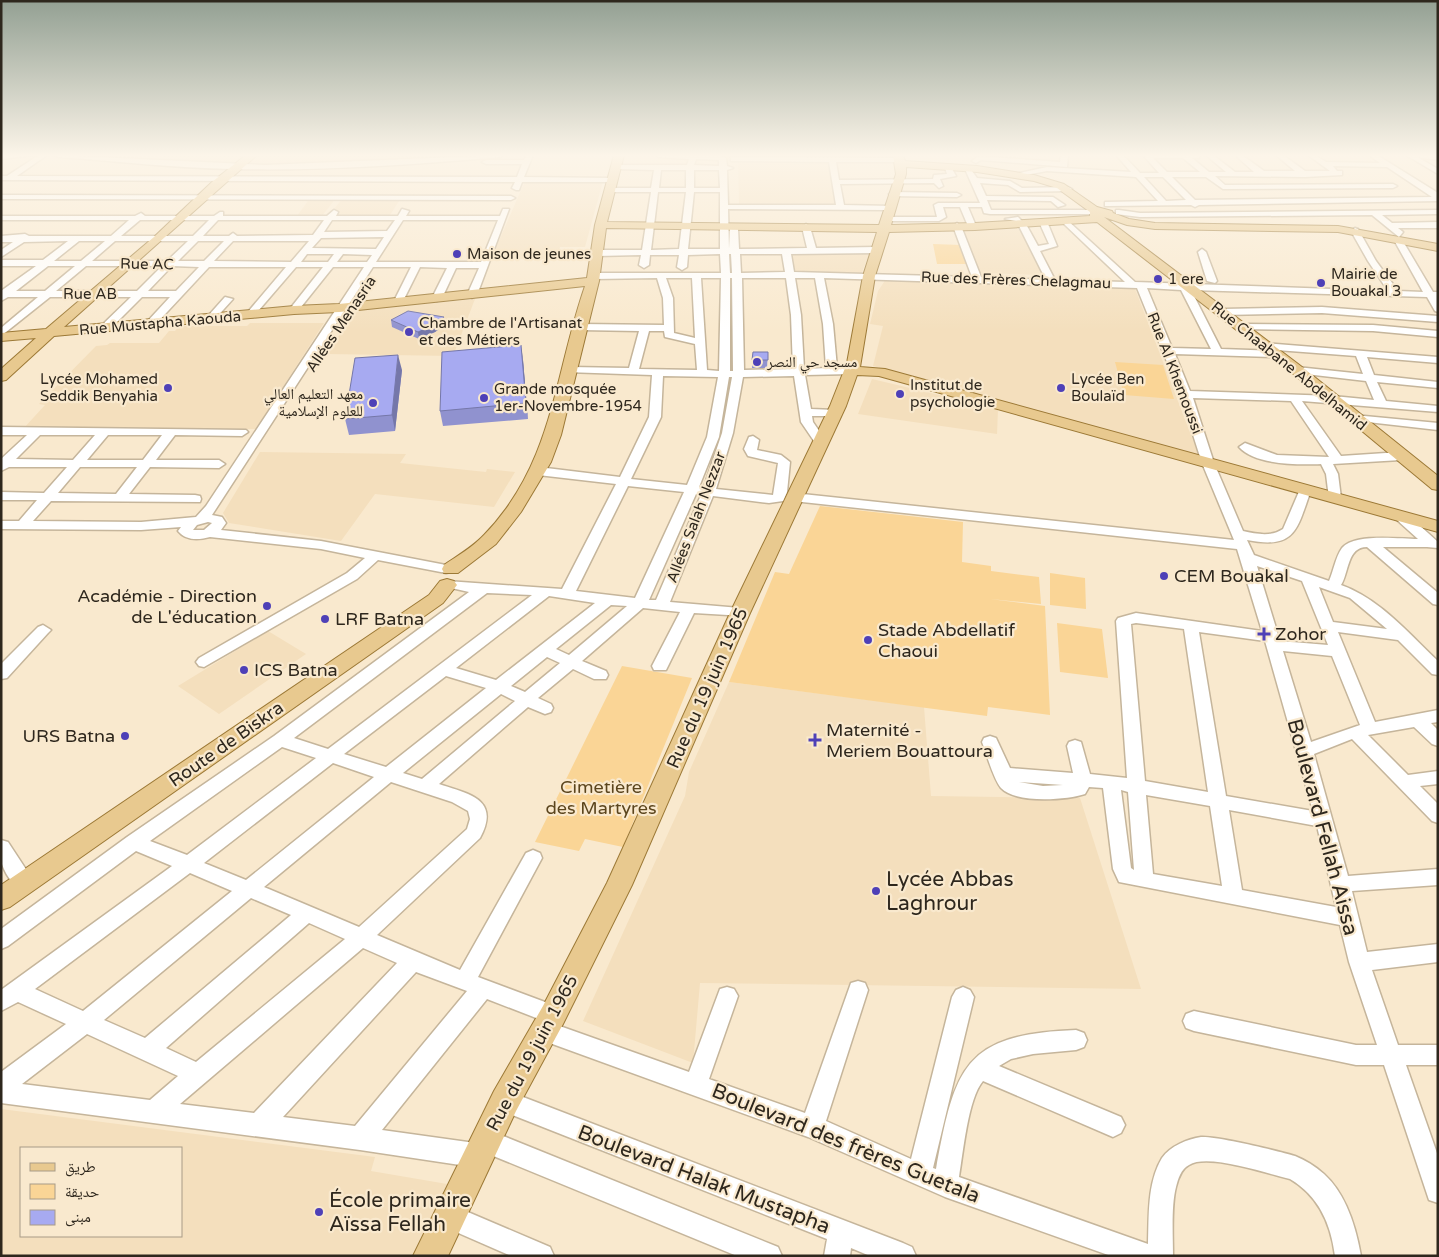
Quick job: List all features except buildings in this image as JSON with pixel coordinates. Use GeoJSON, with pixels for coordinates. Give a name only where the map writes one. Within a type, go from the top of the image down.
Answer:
{"type":"FeatureCollection","features":[{"type":"Feature","properties":{"kind":"main road"},"geometry":{"type":"LineString","coordinates":[[1,365],[43,333],[181,214]]}},
{"type":"Feature","properties":{"kind":"main road","name":"Route de Biskra"},"geometry":{"type":"LineString","coordinates":[[1,898],[14,881],[436,599],[449,577],[486,549],[490,540],[538,471],[553,436],[585,305],[594,278],[604,214]]}},
{"type":"Feature","properties":{"kind":"main road"},"geometry":{"type":"LineString","coordinates":[[601,225],[729,227],[779,217],[806,227],[827,227],[849,214]]}},
{"type":"Feature","properties":{"kind":"main road","name":"Rue du 19 juin 1965"},"geometry":{"type":"LineString","coordinates":[[430,1256],[505,1101],[549,1023],[619,885],[740,612],[834,413],[842,372],[887,214]]}},
{"type":"Feature","properties":{"kind":"main road"},"geometry":{"type":"LineString","coordinates":[[938,214],[957,226],[1023,226],[1067,222],[1098,214]]}},
{"type":"Feature","properties":{"kind":"main road","name":"Rue Chaabane Abdelhamid"},"geometry":{"type":"LineString","coordinates":[[1106,214],[1185,284],[1298,370],[1354,418],[1436,483]]}},
{"type":"Feature","properties":{"kind":"main road"},"geometry":{"type":"LineString","coordinates":[[1108,214],[1132,223],[1164,227],[1338,225],[1438,242]]}},
{"type":"Feature","properties":{"kind":"main road"},"geometry":{"type":"LineString","coordinates":[[1111,214],[1160,224],[1299,226],[1397,235],[1438,248]]}},
{"type":"Feature","properties":{"kind":"main road"},"geometry":{"type":"LineString","coordinates":[[538,289],[594,278]]}},
{"type":"Feature","properties":{"kind":"main road"},"geometry":{"type":"LineString","coordinates":[[538,289],[558,289],[574,292],[580,296],[585,305]]}},
{"type":"Feature","properties":{"kind":"main road","name":"Rue Mustapha Kaouda"},"geometry":{"type":"LineString","coordinates":[[1,337],[538,289]]}},
{"type":"Feature","properties":{"kind":"main road"},"geometry":{"type":"LineString","coordinates":[[1,377],[43,333]]}},
{"type":"Feature","properties":{"kind":"main road"},"geometry":{"type":"LineString","coordinates":[[842,372],[880,372],[1438,527]]}},
{"type":"Feature","properties":{"kind":"street"},"geometry":{"type":"LineString","coordinates":[[1,229],[23,214]]}},
{"type":"Feature","properties":{"kind":"street"},"geometry":{"type":"LineString","coordinates":[[1,254],[57,214]]}},
{"type":"Feature","properties":{"kind":"street"},"geometry":{"type":"LineString","coordinates":[[4,265],[75,214]]}},
{"type":"Feature","properties":{"kind":"street"},"geometry":{"type":"LineString","coordinates":[[3,296],[108,214]]}},
{"type":"Feature","properties":{"kind":"street"},"geometry":{"type":"LineString","coordinates":[[1,333],[143,214]]}},
{"type":"Feature","properties":{"kind":"street"},"geometry":{"type":"LineString","coordinates":[[105,328],[219,214]]}},
{"type":"Feature","properties":{"kind":"street"},"geometry":{"type":"LineString","coordinates":[[150,324],[255,214]]}},
{"type":"Feature","properties":{"kind":"street"},"geometry":{"type":"LineString","coordinates":[[1,218],[251,218],[268,214]]}},
{"type":"Feature","properties":{"kind":"street"},"geometry":{"type":"LineString","coordinates":[[278,224],[288,214]]}},
{"type":"Feature","properties":{"kind":"street"},"geometry":{"type":"LineString","coordinates":[[317,214],[329,217],[405,217],[419,214]]}},
{"type":"Feature","properties":{"kind":"street"},"geometry":{"type":"LineString","coordinates":[[250,315],[305,252],[332,214]]}},
{"type":"Feature","properties":{"kind":"street"},"geometry":{"type":"LineString","coordinates":[[203,524],[211,508],[278,412],[347,306],[368,265],[389,234],[407,214]]}},
{"type":"Feature","properties":{"kind":"street"},"geometry":{"type":"LineString","coordinates":[[490,214],[503,218]]}},
{"type":"Feature","properties":{"kind":"street"},"geometry":{"type":"LineString","coordinates":[[472,296],[505,214]]}},
{"type":"Feature","properties":{"kind":"street"},"geometry":{"type":"LineString","coordinates":[[644,265],[652,214]]}},
{"type":"Feature","properties":{"kind":"street"},"geometry":{"type":"LineString","coordinates":[[682,267],[688,214]]}},
{"type":"Feature","properties":{"kind":"street","name":"Allées Salah Nezzar"},"geometry":{"type":"LineString","coordinates":[[662,604],[708,493],[723,447],[738,374],[737,276],[729,253],[728,214]]}},
{"type":"Feature","properties":{"kind":"street"},"geometry":{"type":"LineString","coordinates":[[762,214],[779,217],[795,214]]}},
{"type":"Feature","properties":{"kind":"street"},"geometry":{"type":"LineString","coordinates":[[824,214],[827,227]]}},
{"type":"Feature","properties":{"kind":"street"},"geometry":{"type":"LineString","coordinates":[[934,214],[941,219],[941,214]]}},
{"type":"Feature","properties":{"kind":"street"},"geometry":{"type":"LineString","coordinates":[[967,214],[972,226]]}},
{"type":"Feature","properties":{"kind":"street"},"geometry":{"type":"LineString","coordinates":[[1001,214],[1000,219],[1018,219],[1036,249],[1051,281]]}},
{"type":"Feature","properties":{"kind":"street"},"geometry":{"type":"LineString","coordinates":[[1124,214],[1315,214]]}},
{"type":"Feature","properties":{"kind":"street"},"geometry":{"type":"LineString","coordinates":[[1203,214],[1214,224]]}},
{"type":"Feature","properties":{"kind":"street"},"geometry":{"type":"LineString","coordinates":[[1285,214],[1299,226]]}},
{"type":"Feature","properties":{"kind":"street"},"geometry":{"type":"LineString","coordinates":[[1375,214],[1397,235],[1422,280],[1434,294],[1438,308]]}},
{"type":"Feature","properties":{"kind":"street","name":"Allées Menasria"},"geometry":{"type":"LineString","coordinates":[[347,306],[381,264],[405,217]]}},
{"type":"Feature","properties":{"kind":"street"},"geometry":{"type":"LineString","coordinates":[[1067,222],[1136,284]]}},
{"type":"Feature","properties":{"kind":"street"},"geometry":{"type":"LineString","coordinates":[[1036,249],[1053,246],[1053,242],[1044,224]]}},
{"type":"Feature","properties":{"kind":"street"},"geometry":{"type":"LineString","coordinates":[[1397,235],[1438,225]]}},
{"type":"Feature","properties":{"kind":"street"},"geometry":{"type":"LineString","coordinates":[[957,226],[977,279]]}},
{"type":"Feature","properties":{"kind":"street"},"geometry":{"type":"LineString","coordinates":[[806,227],[812,250]]}},
{"type":"Feature","properties":{"kind":"street"},"geometry":{"type":"LineString","coordinates":[[265,238],[272,231]]}},
{"type":"Feature","properties":{"kind":"street"},"geometry":{"type":"LineString","coordinates":[[1355,231],[1372,260],[1395,292]]}},
{"type":"Feature","properties":{"kind":"street"},"geometry":{"type":"LineString","coordinates":[[1397,235],[1438,233]]}},
{"type":"Feature","properties":{"kind":"street"},"geometry":{"type":"LineString","coordinates":[[1,239],[193,240],[389,234]]}},
{"type":"Feature","properties":{"kind":"street"},"geometry":{"type":"LineString","coordinates":[[597,253],[684,254],[876,250]]}},
{"type":"Feature","properties":{"kind":"street"},"geometry":{"type":"LineString","coordinates":[[786,251],[796,315],[800,372],[807,422],[820,441]]}},
{"type":"Feature","properties":{"kind":"street"},"geometry":{"type":"LineString","coordinates":[[305,252],[377,252]]}},
{"type":"Feature","properties":{"kind":"street"},"geometry":{"type":"LineString","coordinates":[[294,310],[340,252]]}},
{"type":"Feature","properties":{"kind":"street"},"geometry":{"type":"LineString","coordinates":[[1202,252],[1212,281]]}},
{"type":"Feature","properties":{"kind":"street"},"geometry":{"type":"LineString","coordinates":[[425,786],[641,602],[692,491],[713,437],[724,374],[726,292],[724,276],[729,253]]}},
{"type":"Feature","properties":{"kind":"street","name":"Rue AC"},"geometry":{"type":"LineString","coordinates":[[4,265],[483,265]]}},
{"type":"Feature","properties":{"kind":"street"},"geometry":{"type":"LineString","coordinates":[[399,301],[417,265]]}},
{"type":"Feature","properties":{"kind":"street"},"geometry":{"type":"LineString","coordinates":[[437,298],[453,265]]}},
{"type":"Feature","properties":{"kind":"street"},"geometry":{"type":"LineString","coordinates":[[570,370],[724,374],[842,372],[828,324],[819,275]]}},
{"type":"Feature","properties":{"kind":"street","name":"Rue des Frères Chelagmau"},"geometry":{"type":"LineString","coordinates":[[594,278],[819,275],[1185,284],[1434,294]]}},
{"type":"Feature","properties":{"kind":"street"},"geometry":{"type":"LineString","coordinates":[[661,276],[668,298],[669,335],[700,342]]}},
{"type":"Feature","properties":{"kind":"street"},"geometry":{"type":"LineString","coordinates":[[696,276],[702,372]]}},
{"type":"Feature","properties":{"kind":"street"},"geometry":{"type":"LineString","coordinates":[[1422,280],[1438,282]]}},
{"type":"Feature","properties":{"kind":"street"},"geometry":{"type":"LineString","coordinates":[[1218,353],[1185,284],[1212,281],[1302,284]]}},
{"type":"Feature","properties":{"kind":"street","name":"Rue Al Khemoussi"},"geometry":{"type":"LineString","coordinates":[[1136,284],[1186,394],[1208,463]]}},
{"type":"Feature","properties":{"kind":"street","name":"Rue AB"},"geometry":{"type":"LineString","coordinates":[[3,296],[46,294],[178,294]]}},
{"type":"Feature","properties":{"kind":"street"},"geometry":{"type":"LineString","coordinates":[[211,318],[228,299]]}},
{"type":"Feature","properties":{"kind":"street"},"geometry":{"type":"LineString","coordinates":[[1223,312],[1338,310],[1438,319]]}},
{"type":"Feature","properties":{"kind":"street"},"geometry":{"type":"LineString","coordinates":[[580,327],[669,328]]}},
{"type":"Feature","properties":{"kind":"street"},"geometry":{"type":"LineString","coordinates":[[633,372],[645,327]]}},
{"type":"Feature","properties":{"kind":"street"},"geometry":{"type":"LineString","coordinates":[[1242,327],[1373,328],[1438,334]]}},
{"type":"Feature","properties":{"kind":"street"},"geometry":{"type":"LineString","coordinates":[[1167,350],[1218,353],[1271,350],[1438,360]]}},
{"type":"Feature","properties":{"kind":"street"},"geometry":{"type":"LineString","coordinates":[[1360,354],[1381,403]]}},
{"type":"Feature","properties":{"kind":"street"},"geometry":{"type":"LineString","coordinates":[[1298,370],[1438,385]]}},
{"type":"Feature","properties":{"kind":"street"},"geometry":{"type":"LineString","coordinates":[[567,594],[655,417],[658,372]]}},
{"type":"Feature","properties":{"kind":"street"},"geometry":{"type":"LineString","coordinates":[[1186,394],[1333,399],[1438,409]]}},
{"type":"Feature","properties":{"kind":"street"},"geometry":{"type":"LineString","coordinates":[[1295,399],[1331,460],[1335,498]]}},
{"type":"Feature","properties":{"kind":"street"},"geometry":{"type":"LineString","coordinates":[[806,412],[834,413]]}},
{"type":"Feature","properties":{"kind":"street"},"geometry":{"type":"LineString","coordinates":[[1354,418],[1438,427]]}},
{"type":"Feature","properties":{"kind":"street"},"geometry":{"type":"LineString","coordinates":[[1,431],[242,432]]}},
{"type":"Feature","properties":{"kind":"street"},"geometry":{"type":"LineString","coordinates":[[3,465],[37,431]]}},
{"type":"Feature","properties":{"kind":"street"},"geometry":{"type":"LineString","coordinates":[[23,525],[105,431]]}},
{"type":"Feature","properties":{"kind":"street"},"geometry":{"type":"LineString","coordinates":[[119,498],[171,432]]}},
{"type":"Feature","properties":{"kind":"street"},"geometry":{"type":"LineString","coordinates":[[538,471],[708,493],[769,499],[780,496],[784,462],[777,458],[752,453],[750,449],[752,440]]}},
{"type":"Feature","properties":{"kind":"street"},"geometry":{"type":"LineString","coordinates":[[1245,447],[1278,459],[1331,460],[1401,456]]}},
{"type":"Feature","properties":{"kind":"street","name":"Boulevard Fellah Aissa"},"geometry":{"type":"LineString","coordinates":[[1208,463],[1242,546],[1273,641],[1325,820],[1342,884],[1359,962],[1436,1182]]}},
{"type":"Feature","properties":{"kind":"street"},"geometry":{"type":"LineString","coordinates":[[3,465],[219,464]]}},
{"type":"Feature","properties":{"kind":"street"},"geometry":{"type":"LineString","coordinates":[[1242,546],[1285,535],[1289,531],[1305,490]]}},
{"type":"Feature","properties":{"kind":"street"},"geometry":{"type":"LineString","coordinates":[[1,496],[195,499]]}},
{"type":"Feature","properties":{"kind":"street"},"geometry":{"type":"LineString","coordinates":[[793,497],[1242,546],[1308,579],[1333,587],[1364,601],[1438,670]]}},
{"type":"Feature","properties":{"kind":"street"},"geometry":{"type":"LineString","coordinates":[[1403,518],[1434,546]]}},
{"type":"Feature","properties":{"kind":"street"},"geometry":{"type":"LineString","coordinates":[[1422,523],[1438,520]]}},
{"type":"Feature","properties":{"kind":"street"},"geometry":{"type":"LineString","coordinates":[[1,525],[141,526],[203,524],[283,540],[346,549],[394,560],[483,588],[546,591],[608,600],[740,612]]}},
{"type":"Feature","properties":{"kind":"street"},"geometry":{"type":"LineString","coordinates":[[1333,587],[1342,570],[1345,552],[1350,546],[1369,542],[1434,546]]}},
{"type":"Feature","properties":{"kind":"street"},"geometry":{"type":"LineString","coordinates":[[1369,542],[1438,601]]}},
{"type":"Feature","properties":{"kind":"street"},"geometry":{"type":"LineString","coordinates":[[204,662],[354,577],[375,556]]}},
{"type":"Feature","properties":{"kind":"street"},"geometry":{"type":"LineString","coordinates":[[449,577],[508,588]]}},
{"type":"Feature","properties":{"kind":"street"},"geometry":{"type":"LineString","coordinates":[[1308,579],[1337,651],[1362,731],[1404,782],[1438,816]]}},
{"type":"Feature","properties":{"kind":"street"},"geometry":{"type":"LineString","coordinates":[[1,940],[134,842],[280,740],[483,588]]}},
{"type":"Feature","properties":{"kind":"street"},"geometry":{"type":"LineString","coordinates":[[9,997],[445,670],[546,591]]}},
{"type":"Feature","properties":{"kind":"street"},"geometry":{"type":"LineString","coordinates":[[1,1086],[86,1022],[389,774],[608,600]]}},
{"type":"Feature","properties":{"kind":"street"},"geometry":{"type":"LineString","coordinates":[[660,666],[690,607]]}},
{"type":"Feature","properties":{"kind":"street"},"geometry":{"type":"LineString","coordinates":[[1144,880],[1123,621],[1136,618],[1337,651]]}},
{"type":"Feature","properties":{"kind":"street"},"geometry":{"type":"LineString","coordinates":[[1191,626],[1233,895]]}},
{"type":"Feature","properties":{"kind":"street"},"geometry":{"type":"LineString","coordinates":[[1327,626],[1402,636]]}},
{"type":"Feature","properties":{"kind":"street"},"geometry":{"type":"LineString","coordinates":[[1,674],[43,630]]}},
{"type":"Feature","properties":{"kind":"street"},"geometry":{"type":"LineString","coordinates":[[545,650],[600,675]]}},
{"type":"Feature","properties":{"kind":"street"},"geometry":{"type":"LineString","coordinates":[[445,670],[500,687],[544,708]]}},
{"type":"Feature","properties":{"kind":"street"},"geometry":{"type":"LineString","coordinates":[[1304,751],[1362,731],[1438,716]]}},
{"type":"Feature","properties":{"kind":"street"},"geometry":{"type":"LineString","coordinates":[[1417,720],[1438,740]]}},
{"type":"Feature","properties":{"kind":"street"},"geometry":{"type":"LineString","coordinates":[[153,1112],[362,937],[474,833],[480,822],[479,811],[472,804],[389,774],[280,740]]}},
{"type":"Feature","properties":{"kind":"street"},"geometry":{"type":"LineString","coordinates":[[990,742],[1002,774],[1111,782],[1217,799],[1325,820]]}},
{"type":"Feature","properties":{"kind":"street"},"geometry":{"type":"LineString","coordinates":[[1075,746],[1083,779]]}},
{"type":"Feature","properties":{"kind":"street"},"geometry":{"type":"LineString","coordinates":[[1404,782],[1438,776]]}},
{"type":"Feature","properties":{"kind":"street"},"geometry":{"type":"LineString","coordinates":[[1111,782],[1122,869],[1126,876],[1348,918]]}},
{"type":"Feature","properties":{"kind":"street","name":"Boulevard des frères Guetala"},"geometry":{"type":"LineString","coordinates":[[134,842],[247,890],[307,913],[413,961],[474,985],[549,1023],[696,1084],[812,1127],[945,1185],[1147,1256]]}},
{"type":"Feature","properties":{"kind":"street"},"geometry":{"type":"LineString","coordinates":[[1,848],[14,881]]}},
{"type":"Feature","properties":{"kind":"street"},"geometry":{"type":"LineString","coordinates":[[360,1138],[474,985],[533,858]]}},
{"type":"Feature","properties":{"kind":"street"},"geometry":{"type":"LineString","coordinates":[[1342,884],[1438,877]]}},
{"type":"Feature","properties":{"kind":"street"},"geometry":{"type":"LineString","coordinates":[[147,1050],[307,913]]}},
{"type":"Feature","properties":{"kind":"street"},"geometry":{"type":"LineString","coordinates":[[1359,962],[1438,953]]}},
{"type":"Feature","properties":{"kind":"street"},"geometry":{"type":"LineString","coordinates":[[259,1125],[413,961]]}},
{"type":"Feature","properties":{"kind":"street"},"geometry":{"type":"LineString","coordinates":[[812,1127],[858,990]]}},
{"type":"Feature","properties":{"kind":"street"},"geometry":{"type":"LineString","coordinates":[[696,1084],[726,996]]}},
{"type":"Feature","properties":{"kind":"street"},"geometry":{"type":"LineString","coordinates":[[9,997],[86,1022],[197,1074]]}},
{"type":"Feature","properties":{"kind":"street"},"geometry":{"type":"LineString","coordinates":[[919,1175],[963,997]]}},
{"type":"Feature","properties":{"kind":"street"},"geometry":{"type":"LineString","coordinates":[[1194,1021],[1356,1055],[1438,1055]]}},
{"type":"Feature","properties":{"kind":"street"},"geometry":{"type":"LineString","coordinates":[[945,1185],[966,1088],[979,1068],[998,1054],[1018,1046],[1037,1042],[1076,1040]]}},
{"type":"Feature","properties":{"kind":"street"},"geometry":{"type":"LineString","coordinates":[[979,1068],[1113,1125]]}},
{"type":"Feature","properties":{"kind":"street"},"geometry":{"type":"LineString","coordinates":[[1,1092],[360,1138],[483,1148],[769,1256]]}},
{"type":"Feature","properties":{"kind":"street","name":"Boulevard Halak Mustapha"},"geometry":{"type":"LineString","coordinates":[[505,1101],[839,1244],[903,1256]]}},
{"type":"Feature","properties":{"kind":"street"},"geometry":{"type":"LineString","coordinates":[[1160,1256],[1163,1189],[1171,1166],[1182,1155],[1201,1149],[1294,1168],[1306,1174],[1326,1194],[1342,1228],[1348,1256]]}},
{"type":"Feature","properties":{"kind":"street"},"geometry":{"type":"LineString","coordinates":[[449,1216],[541,1256]]}},
{"type":"Feature","properties":{"kind":"shaded area"},"geometry":{"type":"Polygon","coordinates":[[[299,214],[324,214],[322,216],[297,216],[299,214]]]}},
{"type":"Feature","properties":{"kind":"shaded area"},"geometry":{"type":"Polygon","coordinates":[[[330,214],[391,214],[390,215],[329,215],[330,214]]]}},
{"type":"Feature","properties":{"kind":"shaded area"},"geometry":{"type":"Polygon","coordinates":[[[511,214],[594,214],[585,247],[560,247],[556,259],[491,259],[511,214]]]}},
{"type":"Feature","properties":{"kind":"shaded area"},"geometry":{"type":"Polygon","coordinates":[[[963,227],[1019,227],[1042,275],[980,273],[963,227]]]}},
{"type":"Feature","properties":{"kind":"shaded area"},"geometry":{"type":"Polygon","coordinates":[[[784,252],[870,252],[861,275],[787,275],[784,252]]]}},
{"type":"Feature","properties":{"kind":"shaded area","name":"Lycée Ben Boulaïd"},"geometry":{"type":"Polygon","coordinates":[[[886,279],[1134,286],[1199,456],[873,366],[883,326],[870,324],[878,291],[886,279]]]}},
{"type":"Feature","properties":{"kind":"shaded area"},"geometry":{"type":"Polygon","coordinates":[[[475,299],[453,356],[327,354],[354,312],[362,309],[475,299]]]}},
{"type":"Feature","properties":{"kind":"shaded area","name":"Lycée Mohamed Seddik Benyahia"},"geometry":{"type":"Polygon","coordinates":[[[250,323],[324,323],[256,429],[23,429],[45,405],[39,404],[96,346],[110,343],[159,343],[169,331],[175,331],[179,326],[247,326],[250,323]]]}},
{"type":"Feature","properties":{"kind":"shaded area","name":"Institut de psychologie"},"geometry":{"type":"Polygon","coordinates":[[[872,379],[998,409],[997,434],[858,414],[872,379]]]}},
{"type":"Feature","properties":{"kind":"shaded area"},"geometry":{"type":"Polygon","coordinates":[[[260,452],[406,454],[400,463],[486,472],[487,469],[515,472],[494,507],[375,494],[341,541],[229,523],[223,513],[260,452]]]}},
{"type":"Feature","properties":{"kind":"shaded area","name":"ICS Batna"},"geometry":{"type":"Polygon","coordinates":[[[268,631],[306,654],[219,714],[178,686],[268,631]]]}},
{"type":"Feature","properties":{"kind":"shaded area","name":"Lycée Abbas Laghrour"},"geometry":{"type":"Polygon","coordinates":[[[729,682],[924,707],[931,796],[1080,798],[1141,989],[700,983],[693,1063],[583,1021],[685,796],[689,772],[729,682]]]}},
{"type":"Feature","properties":{"kind":"shaded area","name":"École primaire Aïssa Fellah"},"geometry":{"type":"Polygon","coordinates":[[[1,1109],[375,1157],[371,1171],[453,1185],[414,1256],[1,1256],[1,1109]]]}},
{"type":"Feature","properties":{"kind":"green space"},"geometry":{"type":"Polygon","coordinates":[[[933,244],[961,245],[967,264],[937,264],[933,244]]]}},
{"type":"Feature","properties":{"kind":"green space"},"geometry":{"type":"Polygon","coordinates":[[[1115,362],[1163,365],[1174,399],[1124,395],[1115,362]]]}},
{"type":"Feature","properties":{"kind":"green space","name":"Stade Abdellatif Chaoui"},"geometry":{"type":"Polygon","coordinates":[[[820,506],[963,522],[962,562],[991,566],[991,571],[1039,577],[1041,604],[990,599],[1045,606],[1050,715],[988,707],[987,716],[729,682],[775,572],[789,574],[820,506]]]}},
{"type":"Feature","properties":{"kind":"green space"},"geometry":{"type":"Polygon","coordinates":[[[1050,573],[1085,578],[1086,609],[1050,605],[1050,573]]]}},
{"type":"Feature","properties":{"kind":"green space"},"geometry":{"type":"Polygon","coordinates":[[[1057,623],[1102,629],[1108,678],[1060,672],[1057,623]]]}},
{"type":"Feature","properties":{"kind":"green space","name":"Cimetière des Martyres"},"geometry":{"type":"Polygon","coordinates":[[[622,666],[692,678],[623,847],[585,839],[579,851],[535,842],[622,666]]]}},
{"type":"Feature","properties":{"kind":"place","name":"Maison de jeunes"},"geometry":{"type":"Point","coordinates":[457,254]}},
{"type":"Feature","properties":{"kind":"place","name":"1 ere"},"geometry":{"type":"Point","coordinates":[1158,279]}},
{"type":"Feature","properties":{"kind":"place","name":"Mairie de Bouakal 3"},"geometry":{"type":"Point","coordinates":[1321,283]}},
{"type":"Feature","properties":{"kind":"place","name":"Chambre de l'Artisanat et des Métiers"},"geometry":{"type":"Point","coordinates":[409,332]}},
{"type":"Feature","properties":{"kind":"place","name":"مسجد حي النصر"},"geometry":{"type":"Point","coordinates":[757,362]}},
{"type":"Feature","properties":{"kind":"place","name":"Lycée Mohamed Seddik Benyahia"},"geometry":{"type":"Point","coordinates":[168,388]}},
{"type":"Feature","properties":{"kind":"place","name":"Lycée Ben Boulaïd"},"geometry":{"type":"Point","coordinates":[1061,388]}},
{"type":"Feature","properties":{"kind":"place","name":"Institut de psychologie"},"geometry":{"type":"Point","coordinates":[900,394]}},
{"type":"Feature","properties":{"kind":"place","name":"Grande mosquée 1er-Novembre-1954"},"geometry":{"type":"Point","coordinates":[484,398]}},
{"type":"Feature","properties":{"kind":"place","name":"معهد التعليم العالي للعلوم الإسلامية"},"geometry":{"type":"Point","coordinates":[373,403]}},
{"type":"Feature","properties":{"kind":"place","name":"CEM Bouakal"},"geometry":{"type":"Point","coordinates":[1164,576]}},
{"type":"Feature","properties":{"kind":"place","name":"Académie - Direction de L'éducation"},"geometry":{"type":"Point","coordinates":[267,606]}},
{"type":"Feature","properties":{"kind":"place","name":"LRF Batna"},"geometry":{"type":"Point","coordinates":[325,619]}},
{"type":"Feature","properties":{"kind":"place","name":"Zohor"},"geometry":{"type":"Point","coordinates":[1264,634]}},
{"type":"Feature","properties":{"kind":"place","name":"Stade Abdellatif Chaoui"},"geometry":{"type":"Point","coordinates":[868,640]}},
{"type":"Feature","properties":{"kind":"place","name":"ICS Batna"},"geometry":{"type":"Point","coordinates":[244,670]}},
{"type":"Feature","properties":{"kind":"place","name":"URS Batna"},"geometry":{"type":"Point","coordinates":[125,736]}},
{"type":"Feature","properties":{"kind":"place","name":"Maternité - Meriem Bouattoura"},"geometry":{"type":"Point","coordinates":[815,740]}},
{"type":"Feature","properties":{"kind":"place","name":"Lycée Abbas Laghrour"},"geometry":{"type":"Point","coordinates":[876,891]}},
{"type":"Feature","properties":{"kind":"place","name":"École primaire Aïssa Fellah"},"geometry":{"type":"Point","coordinates":[319,1212]}}]}
